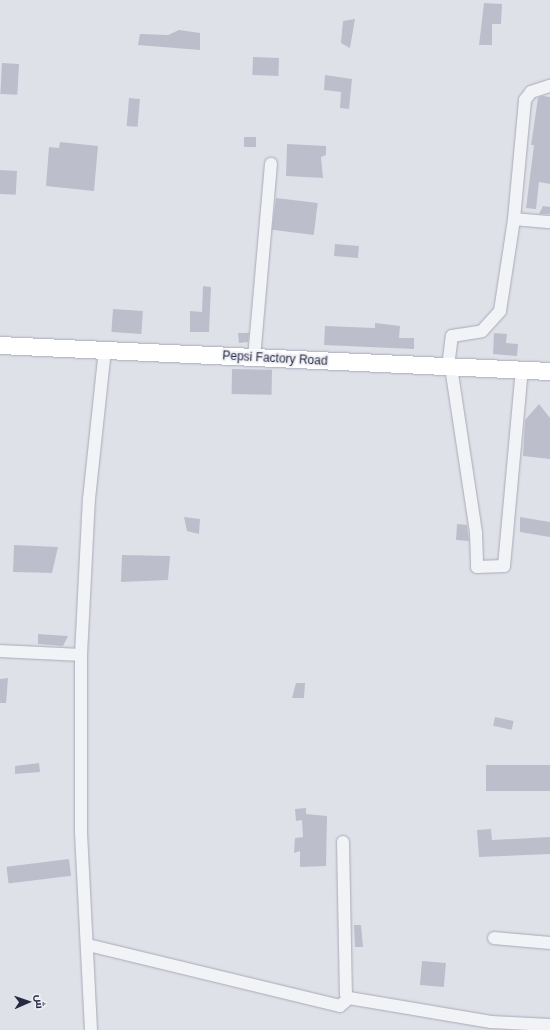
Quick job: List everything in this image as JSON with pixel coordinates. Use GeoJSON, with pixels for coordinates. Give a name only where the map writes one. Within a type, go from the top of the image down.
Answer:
{"type":"FeatureCollection","features":[{"type":"Feature","properties":{"kind":"main road","name":"Pepsi Factory Road"},"geometry":{"type":"LineString","coordinates":[[0,346],[550,371]]}},
{"type":"Feature","properties":{"kind":"street"},"geometry":{"type":"LineString","coordinates":[[522,370],[504,566],[477,567],[476,533],[450,367],[452,336],[482,330],[500,311],[514,219],[526,96],[531,92],[550,86]]}},
{"type":"Feature","properties":{"kind":"street"},"geometry":{"type":"LineString","coordinates":[[254,358],[271,164]]}},
{"type":"Feature","properties":{"kind":"street"},"geometry":{"type":"LineString","coordinates":[[514,219],[550,222]]}},
{"type":"Feature","properties":{"kind":"street"},"geometry":{"type":"LineString","coordinates":[[91,1030],[88,945],[81,830],[82,655],[89,499],[105,350]]}},
{"type":"Feature","properties":{"kind":"street"},"geometry":{"type":"LineString","coordinates":[[0,651],[82,655]]}},
{"type":"Feature","properties":{"kind":"street"},"geometry":{"type":"LineString","coordinates":[[342,842],[346,994],[349,998],[491,1022],[550,1025]]}},
{"type":"Feature","properties":{"kind":"street"},"geometry":{"type":"LineString","coordinates":[[494,938],[550,943]]}},
{"type":"Feature","properties":{"kind":"street"},"geometry":{"type":"LineString","coordinates":[[88,945],[340,1006],[349,998]]}},
{"type":"Feature","properties":{"kind":"building"},"geometry":{"type":"Polygon","coordinates":[[[484,3],[502,4],[501,24],[492,24],[492,45],[479,45],[484,3]]]}},
{"type":"Feature","properties":{"kind":"building"},"geometry":{"type":"Polygon","coordinates":[[[355,19],[350,48],[341,43],[343,21],[355,19]]]}},
{"type":"Feature","properties":{"kind":"building"},"geometry":{"type":"Polygon","coordinates":[[[179,30],[200,33],[200,50],[138,45],[140,34],[168,35],[179,30]]]}},
{"type":"Feature","properties":{"kind":"building"},"geometry":{"type":"Polygon","coordinates":[[[253,57],[279,58],[278,76],[252,75],[253,57]]]}},
{"type":"Feature","properties":{"kind":"building"},"geometry":{"type":"Polygon","coordinates":[[[2,63],[19,64],[17,95],[0,94],[2,63]]]}},
{"type":"Feature","properties":{"kind":"building"},"geometry":{"type":"Polygon","coordinates":[[[325,75],[352,79],[349,109],[340,108],[341,92],[324,90],[325,75]]]}},
{"type":"Feature","properties":{"kind":"building"},"geometry":{"type":"Polygon","coordinates":[[[542,96],[550,97],[550,184],[539,182],[536,209],[526,208],[534,145],[531,145],[538,98],[542,96]]]}},
{"type":"Feature","properties":{"kind":"building"},"geometry":{"type":"Polygon","coordinates":[[[129,98],[140,99],[138,127],[127,126],[129,98]]]}},
{"type":"Feature","properties":{"kind":"building"},"geometry":{"type":"Polygon","coordinates":[[[244,137],[256,137],[256,147],[244,147],[244,137]]]}},
{"type":"Feature","properties":{"kind":"building"},"geometry":{"type":"Polygon","coordinates":[[[60,142],[98,146],[94,191],[46,186],[49,147],[59,148],[60,142]]]}},
{"type":"Feature","properties":{"kind":"building"},"geometry":{"type":"Polygon","coordinates":[[[287,144],[326,146],[326,155],[321,157],[323,178],[286,176],[287,144]]]}},
{"type":"Feature","properties":{"kind":"building"},"geometry":{"type":"Polygon","coordinates":[[[0,170],[17,171],[16,195],[0,194],[0,170]]]}},
{"type":"Feature","properties":{"kind":"building"},"geometry":{"type":"Polygon","coordinates":[[[276,198],[318,203],[314,235],[272,230],[276,198]]]}},
{"type":"Feature","properties":{"kind":"building"},"geometry":{"type":"Polygon","coordinates":[[[543,206],[550,207],[550,214],[539,214],[543,206]]]}},
{"type":"Feature","properties":{"kind":"building"},"geometry":{"type":"Polygon","coordinates":[[[335,244],[359,246],[358,258],[334,256],[335,244]]]}},
{"type":"Feature","properties":{"kind":"building"},"geometry":{"type":"Polygon","coordinates":[[[203,286],[211,287],[209,332],[190,332],[190,311],[202,312],[203,286]]]}},
{"type":"Feature","properties":{"kind":"building"},"geometry":{"type":"Polygon","coordinates":[[[113,309],[143,311],[141,334],[111,332],[113,309]]]}},
{"type":"Feature","properties":{"kind":"building"},"geometry":{"type":"Polygon","coordinates":[[[375,323],[400,326],[399,338],[414,338],[414,349],[324,345],[325,326],[375,328],[375,323]]]}},
{"type":"Feature","properties":{"kind":"building"},"geometry":{"type":"Polygon","coordinates":[[[238,333],[249,333],[248,342],[239,343],[238,333]]]}},
{"type":"Feature","properties":{"kind":"building"},"geometry":{"type":"Polygon","coordinates":[[[494,333],[507,334],[506,343],[518,344],[517,356],[493,354],[494,333]]]}},
{"type":"Feature","properties":{"kind":"building"},"geometry":{"type":"Polygon","coordinates":[[[232,369],[272,370],[272,395],[232,394],[232,369]]]}},
{"type":"Feature","properties":{"kind":"building"},"geometry":{"type":"Polygon","coordinates":[[[539,404],[550,418],[550,459],[523,456],[525,420],[539,404]]]}},
{"type":"Feature","properties":{"kind":"building"},"geometry":{"type":"Polygon","coordinates":[[[184,517],[200,519],[199,534],[187,531],[184,517]]]}},
{"type":"Feature","properties":{"kind":"building"},"geometry":{"type":"Polygon","coordinates":[[[520,517],[550,522],[550,537],[520,532],[520,517]]]}},
{"type":"Feature","properties":{"kind":"building"},"geometry":{"type":"Polygon","coordinates":[[[457,524],[467,525],[469,541],[456,540],[457,524]]]}},
{"type":"Feature","properties":{"kind":"building"},"geometry":{"type":"Polygon","coordinates":[[[14,545],[58,547],[52,573],[13,572],[14,545]]]}},
{"type":"Feature","properties":{"kind":"building"},"geometry":{"type":"Polygon","coordinates":[[[122,555],[170,556],[168,580],[121,582],[122,555]]]}},
{"type":"Feature","properties":{"kind":"building"},"geometry":{"type":"Polygon","coordinates":[[[38,634],[68,636],[63,646],[38,644],[38,634]]]}},
{"type":"Feature","properties":{"kind":"building"},"geometry":{"type":"Polygon","coordinates":[[[8,678],[6,703],[0,703],[0,679],[8,678]]]}},
{"type":"Feature","properties":{"kind":"building"},"geometry":{"type":"Polygon","coordinates":[[[296,683],[305,683],[304,698],[292,698],[296,683]]]}},
{"type":"Feature","properties":{"kind":"building"},"geometry":{"type":"Polygon","coordinates":[[[495,717],[514,721],[512,730],[493,726],[495,717]]]}},
{"type":"Feature","properties":{"kind":"building"},"geometry":{"type":"Polygon","coordinates":[[[39,763],[40,772],[15,774],[15,766],[39,763]]]}},
{"type":"Feature","properties":{"kind":"building"},"geometry":{"type":"Polygon","coordinates":[[[486,765],[550,765],[550,791],[486,791],[486,765]]]}},
{"type":"Feature","properties":{"kind":"building"},"geometry":{"type":"Polygon","coordinates":[[[306,808],[306,814],[327,816],[326,866],[300,867],[300,851],[294,853],[295,838],[303,837],[302,820],[296,821],[295,809],[306,808]]]}},
{"type":"Feature","properties":{"kind":"building"},"geometry":{"type":"Polygon","coordinates":[[[491,829],[492,840],[550,837],[550,854],[479,857],[477,830],[491,829]]]}},
{"type":"Feature","properties":{"kind":"building"},"geometry":{"type":"Polygon","coordinates":[[[69,859],[71,876],[9,884],[6,867],[69,859]]]}},
{"type":"Feature","properties":{"kind":"building"},"geometry":{"type":"Polygon","coordinates":[[[354,925],[361,925],[363,947],[355,947],[354,925]]]}},
{"type":"Feature","properties":{"kind":"building"},"geometry":{"type":"Polygon","coordinates":[[[422,961],[446,963],[444,987],[420,985],[422,961]]]}}]}
